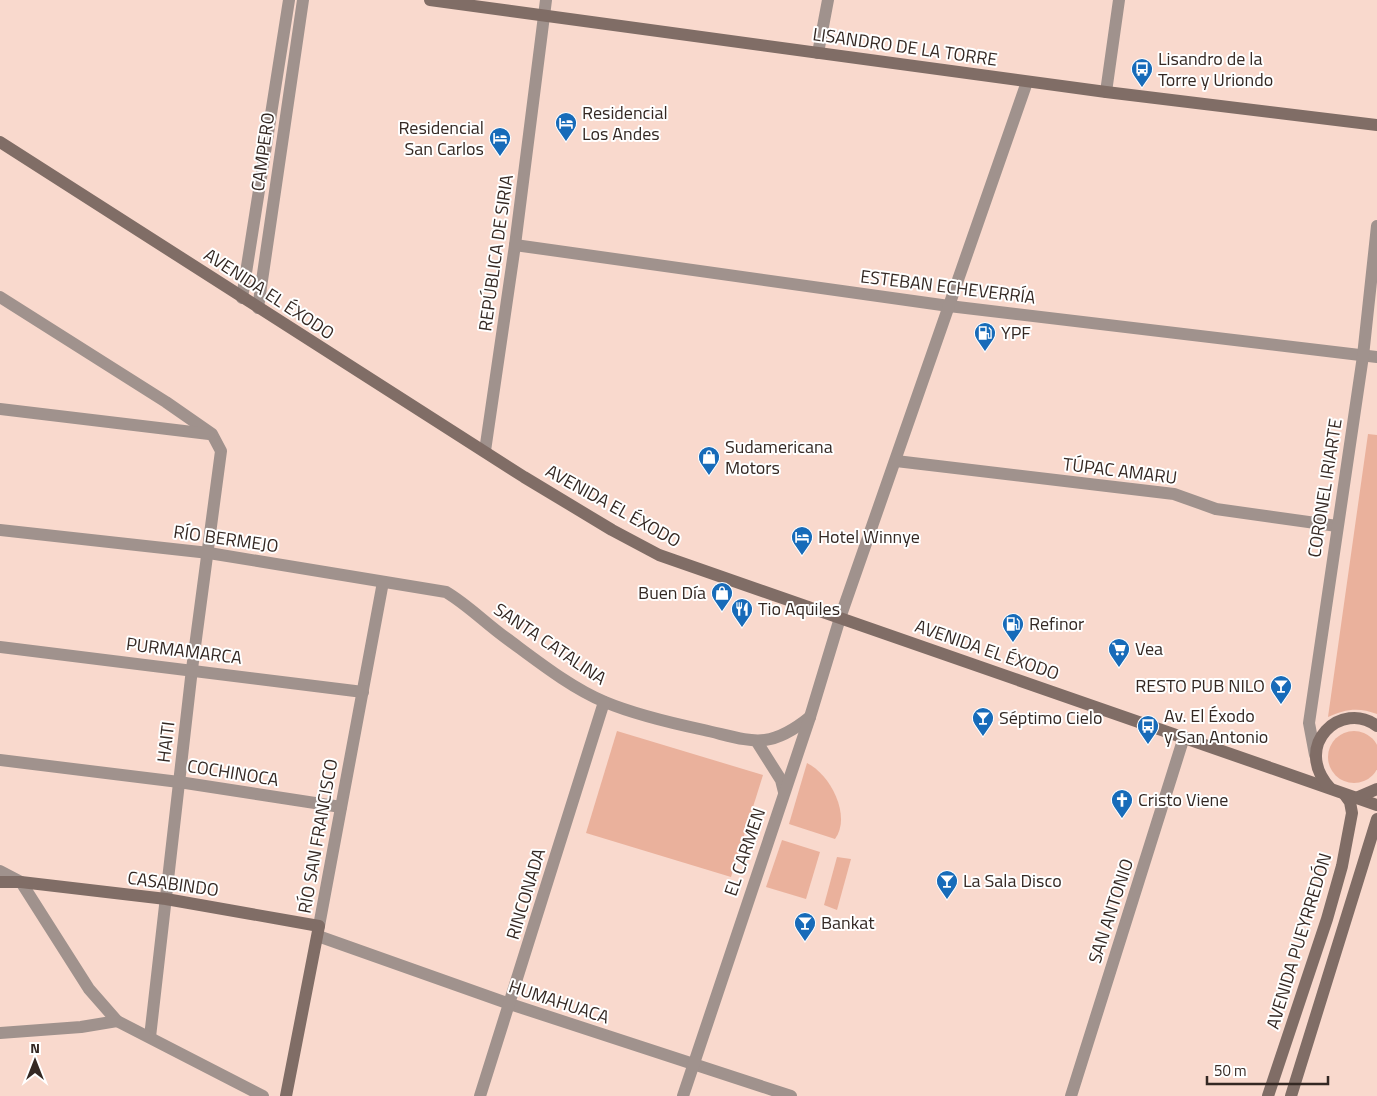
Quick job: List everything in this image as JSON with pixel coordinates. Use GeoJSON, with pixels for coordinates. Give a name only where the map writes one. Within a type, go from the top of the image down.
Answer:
{"type":"FeatureCollection","features":[{"type":"Feature","properties":{"kind":"main road","name":"LISANDRO DE LA TORRE"},"geometry":{"type":"LineString","coordinates":[[430,0],[1027,82],[1377,125]]}},
{"type":"Feature","properties":{"kind":"main road","name":"AVENIDA EL ÉXODO"},"geometry":{"type":"LineString","coordinates":[[0,142],[242,298],[485,451],[612,530],[659,555],[1351,796]]}},
{"type":"Feature","properties":{"kind":"main road"},"geometry":{"type":"LineString","coordinates":[[1330,788],[1316,769],[1315,756],[1321,737],[1335,723],[1348,719],[1362,719],[1377,726]]}},
{"type":"Feature","properties":{"kind":"main road"},"geometry":{"type":"LineString","coordinates":[[1351,796],[1377,789]]}},
{"type":"Feature","properties":{"kind":"main road"},"geometry":{"type":"LineString","coordinates":[[1351,796],[1377,805]]}},
{"type":"Feature","properties":{"kind":"main road","name":"AVENIDA PUEYRREDÓN"},"geometry":{"type":"LineString","coordinates":[[1268,1096],[1342,866],[1352,813],[1351,796]]}},
{"type":"Feature","properties":{"kind":"main road"},"geometry":{"type":"LineString","coordinates":[[1291,1096],[1377,819]]}},
{"type":"Feature","properties":{"kind":"main road","name":"CASABINDO"},"geometry":{"type":"LineString","coordinates":[[0,882],[21,882],[166,899],[319,931]]}},
{"type":"Feature","properties":{"kind":"main road","name":"RÍO SAN FRANCISCO"},"geometry":{"type":"LineString","coordinates":[[286,1096],[319,931]]}},
{"type":"Feature","properties":{"kind":"street","name":"CAMPERO"},"geometry":{"type":"LineString","coordinates":[[242,298],[289,0]]}},
{"type":"Feature","properties":{"kind":"street","name":"CAMPERO"},"geometry":{"type":"LineString","coordinates":[[258,308],[303,0]]}},
{"type":"Feature","properties":{"kind":"street","name":"REPÚBLICA DE SIRIA"},"geometry":{"type":"LineString","coordinates":[[485,451],[515,245],[546,0]]}},
{"type":"Feature","properties":{"kind":"street"},"geometry":{"type":"LineString","coordinates":[[818,53],[828,0]]}},
{"type":"Feature","properties":{"kind":"street"},"geometry":{"type":"LineString","coordinates":[[1106,92],[1119,0]]}},
{"type":"Feature","properties":{"kind":"street","name":"EL CARMEN"},"geometry":{"type":"LineString","coordinates":[[683,1096],[810,717],[840,618],[1027,82]]}},
{"type":"Feature","properties":{"kind":"street","name":"CORONEL IRIARTE"},"geometry":{"type":"LineString","coordinates":[[1315,756],[1309,723],[1363,356],[1377,226]]}},
{"type":"Feature","properties":{"kind":"street","name":"ESTEBAN ECHEVERRÍA"},"geometry":{"type":"LineString","coordinates":[[515,245],[949,306],[1377,358]]}},
{"type":"Feature","properties":{"kind":"street"},"geometry":{"type":"LineString","coordinates":[[0,297],[166,402],[212,434]]}},
{"type":"Feature","properties":{"kind":"street"},"geometry":{"type":"LineString","coordinates":[[0,410],[212,434]]}},
{"type":"Feature","properties":{"kind":"street","name":"HAITI"},"geometry":{"type":"LineString","coordinates":[[150,1037],[192,669],[209,553],[221,451],[212,434]]}},
{"type":"Feature","properties":{"kind":"street","name":"TÚPAC AMARU"},"geometry":{"type":"LineString","coordinates":[[896,461],[1174,494],[1188,497],[1216,509],[1337,526]]}},
{"type":"Feature","properties":{"kind":"street","name":"RÍO BERMEJO"},"geometry":{"type":"LineString","coordinates":[[0,530],[209,553],[446,592]]}},
{"type":"Feature","properties":{"kind":"street","name":"RÍO SAN FRANCISCO"},"geometry":{"type":"LineString","coordinates":[[319,931],[383,582]]}},
{"type":"Feature","properties":{"kind":"street","name":"SANTA CATALINA"},"geometry":{"type":"LineString","coordinates":[[446,592],[550,670],[604,702],[675,724],[757,742],[793,731],[810,717]]}},
{"type":"Feature","properties":{"kind":"street","name":"PURMAMARCA"},"geometry":{"type":"LineString","coordinates":[[0,647],[192,669],[362,692]]}},
{"type":"Feature","properties":{"kind":"street","name":"RINCONADA"},"geometry":{"type":"LineString","coordinates":[[480,1096],[604,702]]}},
{"type":"Feature","properties":{"kind":"street","name":"SAN ANTONIO"},"geometry":{"type":"LineString","coordinates":[[1071,1096],[1184,737]]}},
{"type":"Feature","properties":{"kind":"street"},"geometry":{"type":"LineString","coordinates":[[757,742],[781,780],[784,792]]}},
{"type":"Feature","properties":{"kind":"street","name":"COCHINOCA"},"geometry":{"type":"LineString","coordinates":[[0,760],[179,782],[341,807]]}},
{"type":"Feature","properties":{"kind":"street","name":"CASABINDO"},"geometry":{"type":"LineString","coordinates":[[0,871],[21,882]]}},
{"type":"Feature","properties":{"kind":"street"},"geometry":{"type":"LineString","coordinates":[[21,882],[89,989],[117,1020],[263,1096]]}},
{"type":"Feature","properties":{"kind":"street","name":"HUMAHUACA"},"geometry":{"type":"LineString","coordinates":[[319,931],[510,1004],[791,1096]]}},
{"type":"Feature","properties":{"kind":"street"},"geometry":{"type":"LineString","coordinates":[[0,1033],[81,1027],[117,1020]]}},
{"type":"Feature","properties":{"kind":"shaded area"},"geometry":{"type":"Polygon","coordinates":[[[1368,434],[1377,435],[1377,714],[1364,710],[1352,710],[1328,717],[1368,434]]]}},
{"type":"Feature","properties":{"kind":"shaded area"},"geometry":{"type":"Polygon","coordinates":[[[617,731],[763,775],[731,877],[586,833],[617,731]]]}},
{"type":"Feature","properties":{"kind":"shaded area"},"geometry":{"type":"Polygon","coordinates":[[[1349,731],[1359,731],[1373,738],[1380,752],[1380,762],[1373,776],[1359,783],[1349,783],[1339,779],[1332,772],[1328,762],[1328,752],[1332,742],[1339,735],[1349,731]]]}},
{"type":"Feature","properties":{"kind":"shaded area"},"geometry":{"type":"Polygon","coordinates":[[[807,763],[816,768],[836,796],[841,819],[840,830],[835,839],[789,824],[807,763]]]}},
{"type":"Feature","properties":{"kind":"shaded area"},"geometry":{"type":"Polygon","coordinates":[[[782,840],[820,852],[806,899],[766,887],[782,840]]]}},
{"type":"Feature","properties":{"kind":"shaded area"},"geometry":{"type":"Polygon","coordinates":[[[837,857],[851,859],[837,910],[824,905],[837,857]]]}},
{"type":"Feature","properties":{"kind":"place","name":"Lisandro de la Torre y Uriondo"},"geometry":{"type":"Point","coordinates":[1142,88]}},
{"type":"Feature","properties":{"kind":"place","name":"Residencial Los Andes"},"geometry":{"type":"Point","coordinates":[566,142]}},
{"type":"Feature","properties":{"kind":"place","name":"Residencial San Carlos"},"geometry":{"type":"Point","coordinates":[500,157]}},
{"type":"Feature","properties":{"kind":"place","name":"YPF"},"geometry":{"type":"Point","coordinates":[985,352]}},
{"type":"Feature","properties":{"kind":"place","name":"Sudamericana Motors"},"geometry":{"type":"Point","coordinates":[709,476]}},
{"type":"Feature","properties":{"kind":"place","name":"Hotel Winnye"},"geometry":{"type":"Point","coordinates":[802,556]}},
{"type":"Feature","properties":{"kind":"place","name":"Buen Día"},"geometry":{"type":"Point","coordinates":[722,612]}},
{"type":"Feature","properties":{"kind":"place","name":"Tio Aquiles"},"geometry":{"type":"Point","coordinates":[742,628]}},
{"type":"Feature","properties":{"kind":"place","name":"Refinor"},"geometry":{"type":"Point","coordinates":[1013,643]}},
{"type":"Feature","properties":{"kind":"place","name":"Vea"},"geometry":{"type":"Point","coordinates":[1119,668]}},
{"type":"Feature","properties":{"kind":"place","name":"RESTO PUB NILO"},"geometry":{"type":"Point","coordinates":[1281,705]}},
{"type":"Feature","properties":{"kind":"place","name":"Séptimo Cielo"},"geometry":{"type":"Point","coordinates":[983,737]}},
{"type":"Feature","properties":{"kind":"place","name":"Av. El Éxodo y San Antonio"},"geometry":{"type":"Point","coordinates":[1148,745]}},
{"type":"Feature","properties":{"kind":"place","name":"Cristo Viene"},"geometry":{"type":"Point","coordinates":[1122,819]}},
{"type":"Feature","properties":{"kind":"place","name":"La Sala Disco"},"geometry":{"type":"Point","coordinates":[947,900]}},
{"type":"Feature","properties":{"kind":"place","name":"Bankat"},"geometry":{"type":"Point","coordinates":[805,942]}}]}
